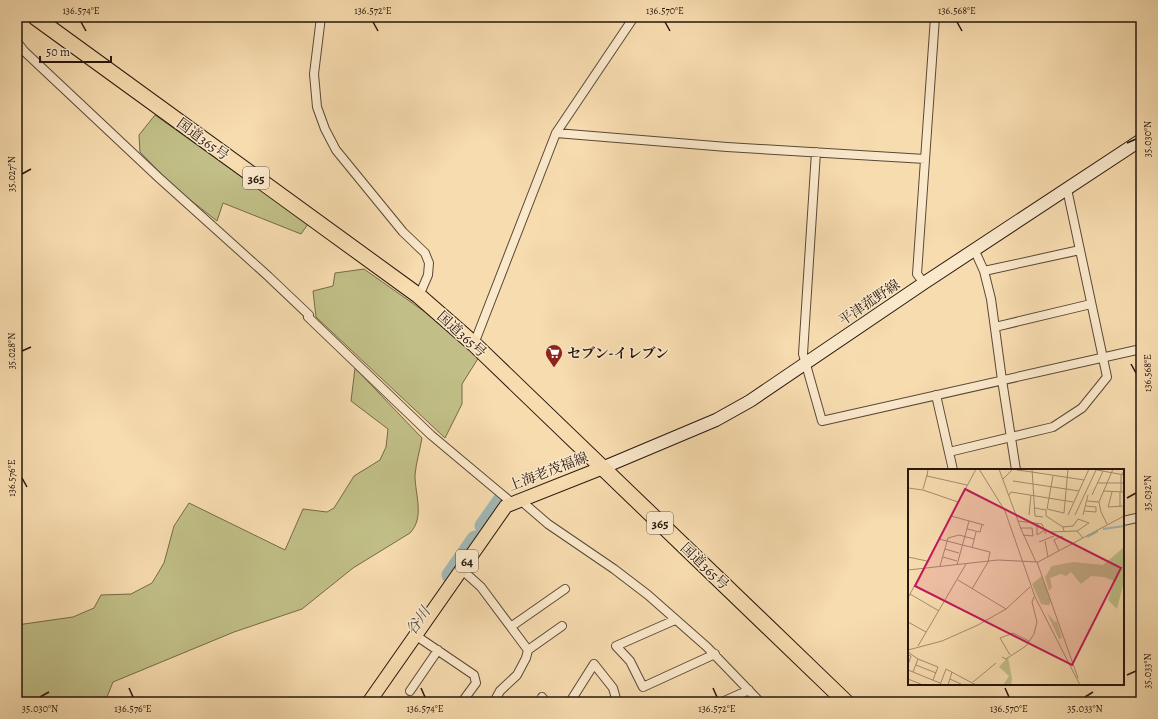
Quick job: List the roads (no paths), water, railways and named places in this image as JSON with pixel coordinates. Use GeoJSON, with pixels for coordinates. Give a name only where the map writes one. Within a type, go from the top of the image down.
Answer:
{"type":"FeatureCollection","features":[{"type":"Feature","properties":{"kind":"highway","name":"国道365号"},"geometry":{"type":"LineString","coordinates":[[35,17],[419,296],[474,344],[846,702]]}},
{"type":"Feature","properties":{"kind":"main road","name":"平津菰野線"},"geometry":{"type":"LineString","coordinates":[[602,468],[716,420],[750,401],[924,283],[1141,140]]}},
{"type":"Feature","properties":{"kind":"main road","name":"上海老茂福線"},"geometry":{"type":"LineString","coordinates":[[369,702],[506,506],[515,501],[602,468]]}},
{"type":"Feature","properties":{"kind":"street"},"geometry":{"type":"LineString","coordinates":[[321,17],[314,74],[317,107],[325,129],[336,150],[403,232],[425,253],[429,263],[428,275],[419,296]]}},
{"type":"Feature","properties":{"kind":"street"},"geometry":{"type":"LineString","coordinates":[[393,17],[429,17]]}},
{"type":"Feature","properties":{"kind":"street"},"geometry":{"type":"LineString","coordinates":[[474,344],[556,133],[634,17]]}},
{"type":"Feature","properties":{"kind":"street"},"geometry":{"type":"LineString","coordinates":[[924,283],[917,274],[935,17]]}},
{"type":"Feature","properties":{"kind":"street"},"geometry":{"type":"LineString","coordinates":[[17,42],[31,58],[158,177],[269,277],[308,315],[308,317],[431,435],[515,501],[614,569],[648,595],[715,654],[760,702]]}},
{"type":"Feature","properties":{"kind":"street"},"geometry":{"type":"LineString","coordinates":[[556,133],[925,159]]}},
{"type":"Feature","properties":{"kind":"street"},"geometry":{"type":"LineString","coordinates":[[816,152],[803,354],[822,421],[1141,349]]}},
{"type":"Feature","properties":{"kind":"street"},"geometry":{"type":"LineString","coordinates":[[949,452],[1053,426],[1082,408],[1107,377],[1067,189]]}},
{"type":"Feature","properties":{"kind":"street"},"geometry":{"type":"LineString","coordinates":[[974,250],[984,271],[991,298],[1016,469]]}},
{"type":"Feature","properties":{"kind":"street"},"geometry":{"type":"LineString","coordinates":[[984,271],[1080,250]]}},
{"type":"Feature","properties":{"kind":"street"},"geometry":{"type":"LineString","coordinates":[[995,327],[1091,304]]}},
{"type":"Feature","properties":{"kind":"street"},"geometry":{"type":"LineString","coordinates":[[936,395],[953,469]]}},
{"type":"Feature","properties":{"kind":"street"},"geometry":{"type":"LineString","coordinates":[[1124,521],[1141,517]]}},
{"type":"Feature","properties":{"kind":"street"},"geometry":{"type":"LineString","coordinates":[[461,569],[481,587],[512,626],[528,650]]}},
{"type":"Feature","properties":{"kind":"street"},"geometry":{"type":"LineString","coordinates":[[512,626],[565,589]]}},
{"type":"Feature","properties":{"kind":"street"},"geometry":{"type":"LineString","coordinates":[[675,620],[616,646],[630,661],[643,687],[715,654]]}},
{"type":"Feature","properties":{"kind":"street"},"geometry":{"type":"LineString","coordinates":[[494,702],[500,691],[517,675],[526,658],[528,650],[562,626]]}},
{"type":"Feature","properties":{"kind":"street"},"geometry":{"type":"LineString","coordinates":[[415,635],[474,675],[476,683],[462,702]]}},
{"type":"Feature","properties":{"kind":"street"},"geometry":{"type":"LineString","coordinates":[[410,691],[438,650]]}},
{"type":"Feature","properties":{"kind":"street"},"geometry":{"type":"LineString","coordinates":[[570,702],[594,664],[613,688],[617,702]]}},
{"type":"Feature","properties":{"kind":"street"},"geometry":{"type":"LineString","coordinates":[[722,702],[749,690]]}},
{"type":"Feature","properties":{"kind":"waterway","name":"谷川"},"geometry":{"type":"LineString","coordinates":[[483,526],[502,499]]}},
{"type":"Feature","properties":{"kind":"waterway","name":"谷川"},"geometry":{"type":"LineString","coordinates":[[450,575],[475,539]]}},
{"type":"Feature","properties":{"kind":"place","name":"セブン-イレブン"},"geometry":{"type":"Point","coordinates":[554,368]}}]}
